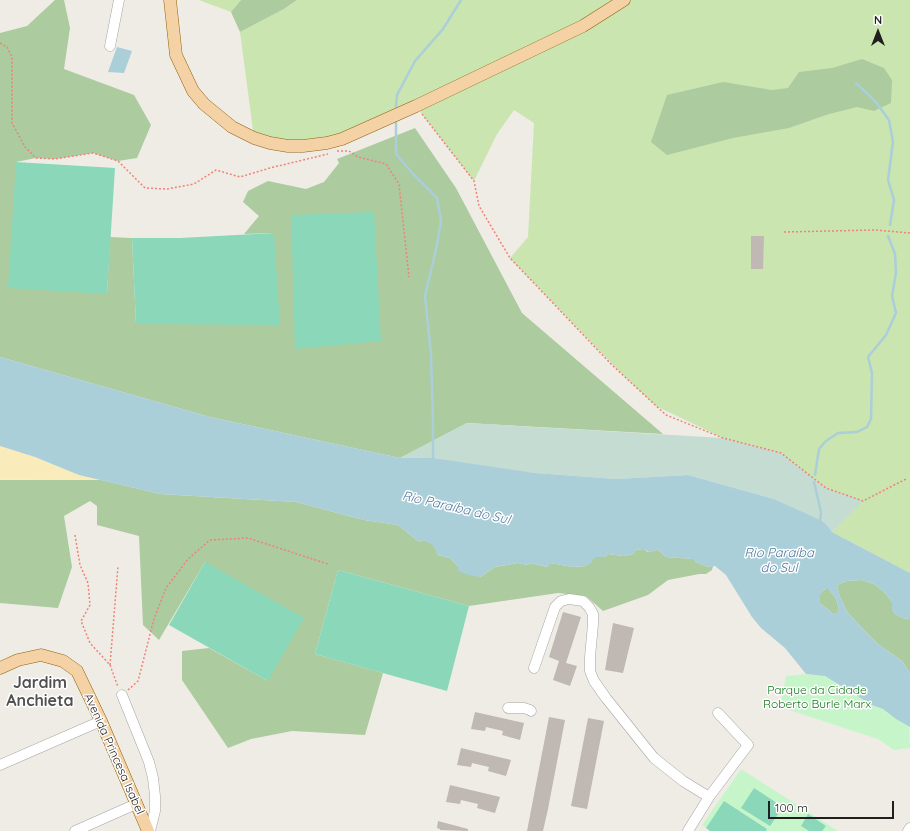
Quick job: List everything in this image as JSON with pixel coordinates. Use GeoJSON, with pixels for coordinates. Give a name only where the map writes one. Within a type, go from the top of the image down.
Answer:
{"type":"FeatureCollection","features":[{"type":"Feature","properties":{"kind":"main road"},"geometry":{"type":"LineString","coordinates":[[170,0],[176,55],[193,91],[204,104],[232,127],[254,138],[270,143],[288,146],[315,146],[342,139],[416,106],[583,26],[624,0]]}},
{"type":"Feature","properties":{"kind":"main road","name":"Avenida Princesa Isabel"},"geometry":{"type":"LineString","coordinates":[[0,668],[18,660],[41,655],[63,660],[77,671],[101,721],[149,831]]}},
{"type":"Feature","properties":{"kind":"street"},"geometry":{"type":"LineString","coordinates":[[110,46],[119,0]]}},
{"type":"Feature","properties":{"kind":"street"},"geometry":{"type":"LineString","coordinates":[[534,668],[555,607],[562,601],[569,599],[583,601],[593,614],[590,671],[594,681],[654,758],[682,781],[709,797]]}},
{"type":"Feature","properties":{"kind":"street"},"geometry":{"type":"LineString","coordinates":[[122,695],[149,762],[153,778],[155,811],[149,831]]}},
{"type":"Feature","properties":{"kind":"street"},"geometry":{"type":"LineString","coordinates":[[508,708],[524,708],[531,711]]}},
{"type":"Feature","properties":{"kind":"street"},"geometry":{"type":"LineString","coordinates":[[690,831],[709,797],[748,744],[718,713]]}},
{"type":"Feature","properties":{"kind":"street"},"geometry":{"type":"LineString","coordinates":[[0,765],[101,721]]}},
{"type":"Feature","properties":{"kind":"street"},"geometry":{"type":"LineString","coordinates":[[75,831],[136,804]]}},
{"type":"Feature","properties":{"kind":"path"},"geometry":{"type":"LineString","coordinates":[[0,43],[7,47],[12,57],[12,123],[25,147],[36,158],[55,159],[93,153],[118,161],[145,188],[166,189],[194,184],[216,170],[240,177],[331,153]]}},
{"type":"Feature","properties":{"kind":"path"},"geometry":{"type":"LineString","coordinates":[[416,106],[474,181],[479,206],[510,258],[612,365],[666,415],[723,438],[781,453],[826,488],[862,501],[906,479]]}},
{"type":"Feature","properties":{"kind":"path"},"geometry":{"type":"LineString","coordinates":[[336,152],[349,151],[358,157],[386,164],[399,184],[409,277]]}},
{"type":"Feature","properties":{"kind":"path"},"geometry":{"type":"LineString","coordinates":[[784,232],[875,230],[910,233]]}},
{"type":"Feature","properties":{"kind":"path"},"geometry":{"type":"LineString","coordinates":[[76,535],[80,565],[88,583],[90,604],[81,621],[90,643],[110,665],[122,695],[138,681],[154,619],[166,588],[188,559],[210,540],[248,538],[328,564]]}},
{"type":"Feature","properties":{"kind":"path"},"geometry":{"type":"LineString","coordinates":[[110,665],[118,566]]}},
{"type":"Feature","properties":{"kind":"green space"},"geometry":{"type":"Polygon","coordinates":[[[55,0],[64,0],[70,28],[64,69],[134,95],[151,125],[137,158],[118,161],[93,153],[55,159],[36,158],[16,162],[107,294],[110,237],[132,238],[136,324],[274,233],[244,234],[259,216],[243,202],[248,191],[268,181],[306,189],[324,182],[339,163],[337,159],[415,128],[456,188],[522,313],[663,434],[467,423],[400,458],[210,417],[0,357],[0,33],[27,26],[55,0]]]}},
{"type":"Feature","properties":{"kind":"green space"},"geometry":{"type":"Polygon","coordinates":[[[199,0],[241,0],[231,12],[199,0]]]}},
{"type":"Feature","properties":{"kind":"green space"},"geometry":{"type":"Polygon","coordinates":[[[241,0],[297,0],[284,9],[240,32],[231,12],[241,0]]]}},
{"type":"Feature","properties":{"kind":"green space"},"geometry":{"type":"Polygon","coordinates":[[[297,0],[910,0],[910,573],[832,532],[862,501],[826,488],[781,453],[723,438],[656,406],[621,373],[510,258],[528,237],[534,123],[514,110],[497,134],[474,181],[416,106],[327,143],[254,138],[240,32],[284,9],[297,0]]]}},
{"type":"Feature","properties":{"kind":"green space"},"geometry":{"type":"Polygon","coordinates":[[[862,59],[884,68],[892,80],[891,103],[874,111],[857,107],[829,114],[789,128],[733,138],[667,155],[651,142],[667,95],[723,82],[772,90],[788,88],[799,72],[832,68],[862,59]]]}},
{"type":"Feature","properties":{"kind":"green space"},"geometry":{"type":"Polygon","coordinates":[[[16,162],[115,168],[107,294],[8,288],[16,162]]]}},
{"type":"Feature","properties":{"kind":"green space"},"geometry":{"type":"Polygon","coordinates":[[[374,212],[381,341],[295,349],[291,215],[374,212]]]}},
{"type":"Feature","properties":{"kind":"green space"},"geometry":{"type":"Polygon","coordinates":[[[274,233],[280,325],[136,324],[132,238],[180,238],[274,233]]]}},
{"type":"Feature","properties":{"kind":"green space"},"geometry":{"type":"Polygon","coordinates":[[[467,423],[723,438],[781,453],[826,488],[863,501],[832,532],[827,525],[774,499],[688,475],[616,479],[535,473],[400,458],[467,423]]]}},
{"type":"Feature","properties":{"kind":"green space"},"geometry":{"type":"Polygon","coordinates":[[[0,480],[101,480],[160,494],[296,502],[364,520],[398,525],[419,542],[423,540],[433,544],[438,555],[450,558],[458,566],[480,577],[495,567],[518,563],[527,565],[531,563],[547,567],[550,563],[573,567],[586,566],[595,557],[605,557],[608,554],[623,556],[633,554],[636,550],[643,549],[648,552],[658,550],[666,557],[693,559],[696,562],[708,567],[713,566],[712,570],[706,574],[668,580],[648,595],[603,611],[586,596],[558,593],[469,606],[338,570],[315,654],[383,673],[365,735],[292,731],[251,739],[228,748],[182,680],[182,651],[209,648],[268,681],[205,562],[159,640],[143,625],[139,536],[97,525],[97,506],[90,501],[64,516],[72,567],[58,608],[0,603],[0,480]]]}},
{"type":"Feature","properties":{"kind":"green space"},"geometry":{"type":"Polygon","coordinates":[[[205,562],[304,618],[268,681],[169,625],[205,562]]]}},
{"type":"Feature","properties":{"kind":"green space"},"geometry":{"type":"Polygon","coordinates":[[[338,570],[469,606],[447,691],[315,654],[338,570]]]}},
{"type":"Feature","properties":{"kind":"green space"},"geometry":{"type":"Polygon","coordinates":[[[861,580],[874,584],[885,593],[892,602],[892,609],[895,614],[905,619],[910,618],[910,673],[902,661],[878,644],[848,613],[840,597],[837,586],[847,581],[861,580]]]}},
{"type":"Feature","properties":{"kind":"green space"},"geometry":{"type":"Polygon","coordinates":[[[829,589],[836,599],[839,609],[837,613],[832,613],[820,603],[820,595],[822,591],[829,589]]]}},
{"type":"Feature","properties":{"kind":"green space","name":"Parque da Cidade Roberto Burle Marx"},"geometry":{"type":"Polygon","coordinates":[[[806,674],[825,676],[872,705],[883,709],[896,719],[909,726],[910,748],[894,750],[878,739],[780,707],[786,676],[806,674]]]}},
{"type":"Feature","properties":{"kind":"green space"},"geometry":{"type":"Polygon","coordinates":[[[741,769],[838,831],[710,831],[702,825],[741,769]]]}},
{"type":"Feature","properties":{"kind":"green space"},"geometry":{"type":"Polygon","coordinates":[[[754,788],[783,807],[770,826],[741,808],[754,788]]]}},
{"type":"Feature","properties":{"kind":"green space"},"geometry":{"type":"Polygon","coordinates":[[[724,801],[767,829],[766,831],[710,831],[706,828],[724,801]]]}},
{"type":"Feature","properties":{"kind":"green space"},"geometry":{"type":"Polygon","coordinates":[[[808,814],[826,826],[822,831],[809,831],[801,826],[808,814]]]}},
{"type":"Feature","properties":{"kind":"sand"},"geometry":{"type":"Polygon","coordinates":[[[0,446],[35,457],[79,475],[101,480],[0,479],[0,446]]]}},
{"type":"Feature","properties":{"kind":"water"},"geometry":{"type":"Polygon","coordinates":[[[117,47],[132,51],[124,73],[108,72],[117,47]]]}},
{"type":"Feature","properties":{"kind":"water","name":"Rio Paraíba do Sul"},"geometry":{"type":"Polygon","coordinates":[[[0,357],[210,417],[400,458],[432,458],[535,473],[616,479],[688,475],[774,499],[820,520],[827,525],[832,532],[910,573],[910,618],[905,619],[895,614],[892,609],[892,602],[885,593],[874,584],[861,580],[847,581],[837,586],[840,597],[848,613],[878,644],[902,661],[910,673],[910,727],[883,709],[872,705],[825,676],[806,674],[785,648],[761,628],[752,617],[726,575],[715,566],[708,567],[692,559],[666,557],[658,550],[649,552],[643,549],[636,550],[633,554],[623,556],[608,554],[605,557],[595,557],[591,563],[586,566],[573,567],[550,563],[548,567],[531,563],[527,565],[518,563],[495,567],[480,577],[458,571],[458,566],[450,558],[438,555],[432,544],[423,540],[419,542],[398,525],[364,520],[296,502],[160,494],[79,475],[35,457],[0,446],[0,357]],[[829,589],[822,591],[820,595],[820,603],[832,613],[837,613],[839,609],[836,599],[829,589]]]}},
{"type":"Feature","properties":{"kind":"building"},"geometry":{"type":"Polygon","coordinates":[[[751,236],[764,236],[763,269],[751,269],[751,236]]]}},
{"type":"Feature","properties":{"kind":"building"},"geometry":{"type":"Polygon","coordinates":[[[563,612],[581,617],[566,663],[577,666],[570,686],[553,680],[559,661],[549,657],[563,612]]]}},
{"type":"Feature","properties":{"kind":"building"},"geometry":{"type":"Polygon","coordinates":[[[613,623],[634,628],[623,673],[605,670],[613,623]]]}},
{"type":"Feature","properties":{"kind":"building"},"geometry":{"type":"Polygon","coordinates":[[[475,712],[524,723],[520,740],[502,735],[503,731],[486,727],[485,731],[471,729],[475,712]]]}},
{"type":"Feature","properties":{"kind":"building"},"geometry":{"type":"Polygon","coordinates":[[[549,717],[565,720],[548,809],[543,831],[527,831],[549,717]]]}},
{"type":"Feature","properties":{"kind":"building"},"geometry":{"type":"Polygon","coordinates":[[[588,718],[604,721],[587,809],[571,806],[588,718]]]}},
{"type":"Feature","properties":{"kind":"building"},"geometry":{"type":"Polygon","coordinates":[[[461,748],[511,760],[506,776],[488,771],[489,767],[472,763],[471,767],[457,765],[461,748]]]}},
{"type":"Feature","properties":{"kind":"building"},"geometry":{"type":"Polygon","coordinates":[[[450,785],[500,797],[495,813],[477,808],[478,804],[461,800],[460,804],[446,802],[450,785]]]}},
{"type":"Feature","properties":{"kind":"building"},"geometry":{"type":"Polygon","coordinates":[[[438,821],[468,829],[468,831],[440,830],[437,828],[438,821]]]}},
{"type":"Feature","properties":{"kind":"waterway"},"geometry":{"type":"LineString","coordinates":[[396,107],[397,95],[415,61],[443,29],[461,0]]}},
{"type":"Feature","properties":{"kind":"waterway"},"geometry":{"type":"LineString","coordinates":[[856,83],[875,101],[889,120],[893,142],[888,180],[894,200],[890,225]]}},
{"type":"Feature","properties":{"kind":"waterway"},"geometry":{"type":"LineString","coordinates":[[396,123],[396,154],[437,198],[441,220],[437,245],[425,296],[431,354],[433,459]]}},
{"type":"Feature","properties":{"kind":"waterway"},"geometry":{"type":"LineString","coordinates":[[815,475],[819,449],[826,441],[838,433],[857,432],[867,427],[871,419],[872,373],[868,357],[886,335],[896,313],[892,296],[896,273],[895,254],[888,236]]}},
{"type":"Feature","properties":{"kind":"waterway"},"geometry":{"type":"LineString","coordinates":[[814,482],[821,512],[820,523]]}},
{"type":"Feature","properties":{"kind":"district","name":"Jardim Anchieta"},"geometry":{"type":"Point","coordinates":[40,692]}}]}
